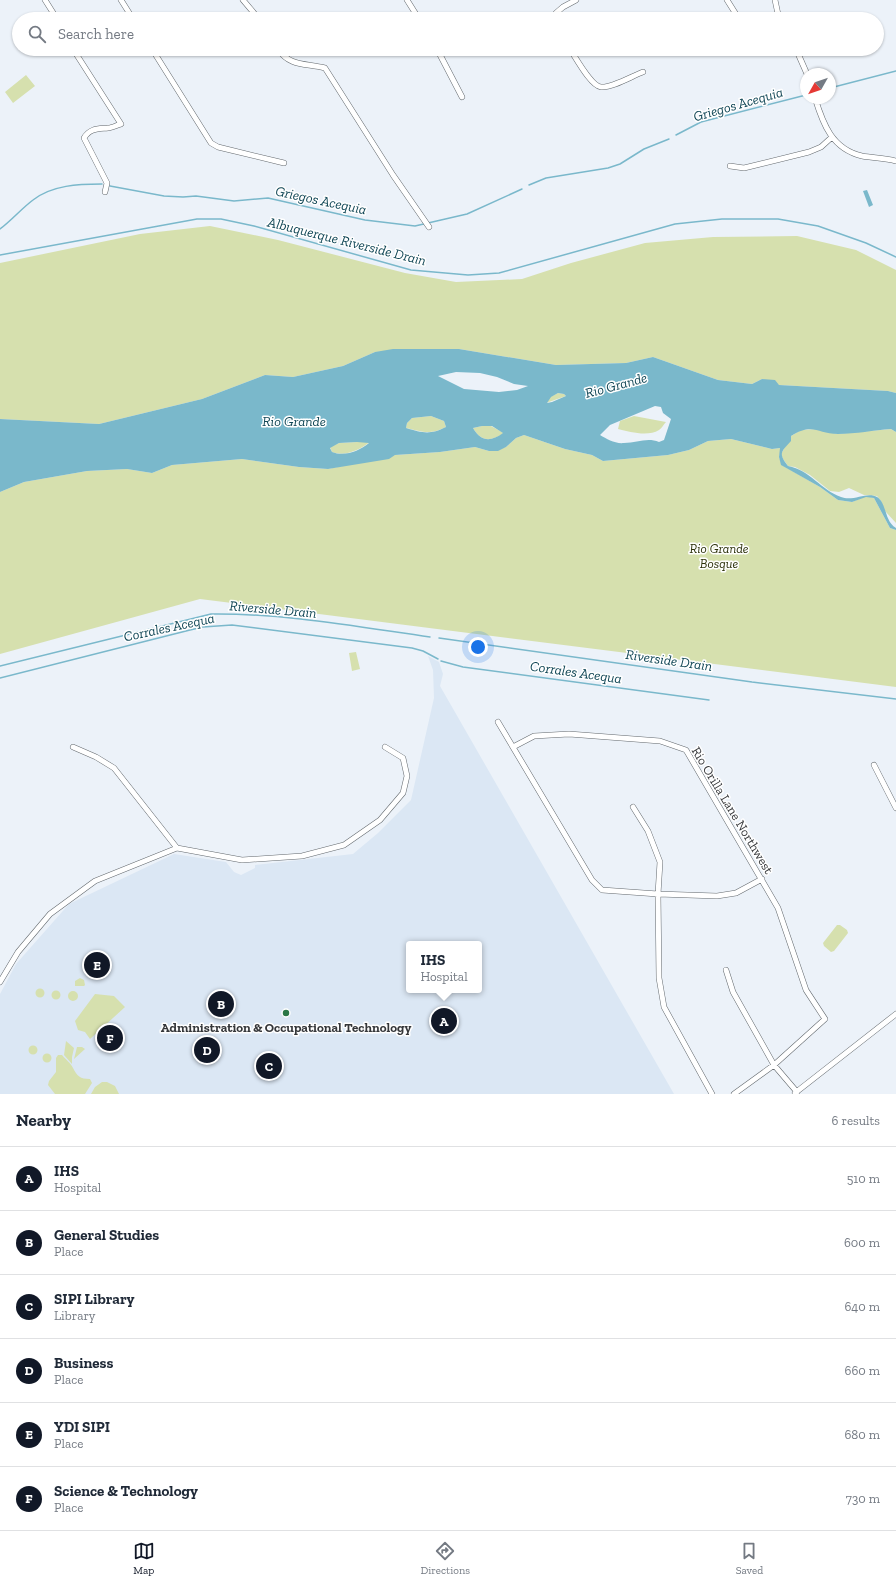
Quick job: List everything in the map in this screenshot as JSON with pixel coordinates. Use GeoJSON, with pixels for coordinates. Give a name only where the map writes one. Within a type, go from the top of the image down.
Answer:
{"type":"FeatureCollection","features":[{"type":"Feature","properties":{"kind":"street"},"geometry":{"type":"LineString","coordinates":[[45,0],[53,12]]}},
{"type":"Feature","properties":{"kind":"street"},"geometry":{"type":"LineString","coordinates":[[121,0],[129,12]]}},
{"type":"Feature","properties":{"kind":"street"},"geometry":{"type":"LineString","coordinates":[[243,0],[253,12]]}},
{"type":"Feature","properties":{"kind":"street"},"geometry":{"type":"LineString","coordinates":[[407,0],[415,12]]}},
{"type":"Feature","properties":{"kind":"street"},"geometry":{"type":"LineString","coordinates":[[558,12],[576,0]]}},
{"type":"Feature","properties":{"kind":"street"},"geometry":{"type":"LineString","coordinates":[[727,0],[735,12]]}},
{"type":"Feature","properties":{"kind":"street"},"geometry":{"type":"LineString","coordinates":[[774,0],[777,12]]}},
{"type":"Feature","properties":{"kind":"street"},"geometry":{"type":"LineString","coordinates":[[77,56],[121,124],[109,128],[91,130],[84,138],[107,183],[105,192]]}},
{"type":"Feature","properties":{"kind":"street"},"geometry":{"type":"LineString","coordinates":[[156,56],[211,143],[218,147],[284,163]]}},
{"type":"Feature","properties":{"kind":"street"},"geometry":{"type":"LineString","coordinates":[[283,56],[291,62],[325,68],[428,226]]}},
{"type":"Feature","properties":{"kind":"street"},"geometry":{"type":"LineString","coordinates":[[441,56],[462,97]]}},
{"type":"Feature","properties":{"kind":"street"},"geometry":{"type":"LineString","coordinates":[[575,56],[593,83],[601,87],[643,72]]}},
{"type":"Feature","properties":{"kind":"street"},"geometry":{"type":"LineString","coordinates":[[799,56],[804,68]]}},
{"type":"Feature","properties":{"kind":"street"},"geometry":{"type":"LineString","coordinates":[[817,104],[832,138],[845,149],[853,153],[896,161]]}},
{"type":"Feature","properties":{"kind":"street"},"geometry":{"type":"LineString","coordinates":[[730,166],[744,168],[809,152],[821,148],[832,138]]}},
{"type":"Feature","properties":{"kind":"street"},"geometry":{"type":"LineString","coordinates":[[498,722],[592,880],[602,890],[717,896],[736,893],[762,879]]}},
{"type":"Feature","properties":{"kind":"street","name":"Rio Orilla Lane Northwest"},"geometry":{"type":"LineString","coordinates":[[514,747],[534,736],[569,734],[660,741],[686,750],[778,908],[806,990],[825,1019],[774,1065]]}},
{"type":"Feature","properties":{"kind":"street"},"geometry":{"type":"LineString","coordinates":[[73,747],[96,757],[114,768],[178,848]]}},
{"type":"Feature","properties":{"kind":"street"},"geometry":{"type":"LineString","coordinates":[[0,982],[18,952],[50,914],[95,881],[178,848],[242,860],[302,856],[344,845],[380,820],[402,793],[408,776],[403,758],[385,747]]}},
{"type":"Feature","properties":{"kind":"street"},"geometry":{"type":"LineString","coordinates":[[874,765],[896,808]]}},
{"type":"Feature","properties":{"kind":"street"},"geometry":{"type":"LineString","coordinates":[[633,807],[648,831],[660,862],[658,894],[659,978],[664,1007],[712,1094]]}},
{"type":"Feature","properties":{"kind":"street"},"geometry":{"type":"LineString","coordinates":[[726,970],[733,992],[774,1065],[796,1093],[896,1014]]}},
{"type":"Feature","properties":{"kind":"street"},"geometry":{"type":"LineString","coordinates":[[734,1094],[774,1065]]}},
{"type":"Feature","properties":{"kind":"shaded area"},"geometry":{"type":"Polygon","coordinates":[[[428,656],[439,662],[443,674],[440,686],[674,1094],[0,1094],[0,994],[16,964],[69,904],[174,854],[226,862],[234,872],[241,875],[255,868],[255,865],[353,854],[378,833],[411,800],[434,698],[433,670],[428,656]]]}},
{"type":"Feature","properties":{"kind":"green space"},"geometry":{"type":"Polygon","coordinates":[[[26,75],[35,86],[13,103],[5,92],[26,75]]]}},
{"type":"Feature","properties":{"kind":"green space"},"geometry":{"type":"Polygon","coordinates":[[[210,226],[278,240],[405,273],[456,282],[522,279],[571,263],[645,243],[713,237],[797,236],[856,250],[896,270],[896,393],[888,391],[779,385],[762,379],[752,384],[718,380],[653,357],[626,363],[556,365],[459,349],[375,352],[343,366],[293,377],[265,375],[202,399],[99,424],[0,419],[0,263],[140,234],[210,226]]]}},
{"type":"Feature","properties":{"kind":"green space"},"geometry":{"type":"Polygon","coordinates":[[[558,393],[566,396],[546,403],[550,397],[558,393]]]}},
{"type":"Feature","properties":{"kind":"green space"},"geometry":{"type":"Polygon","coordinates":[[[431,416],[444,421],[446,427],[431,432],[417,431],[406,428],[407,423],[412,418],[431,416]]]}},
{"type":"Feature","properties":{"kind":"green space"},"geometry":{"type":"Polygon","coordinates":[[[634,416],[666,422],[659,430],[644,434],[618,429],[620,421],[634,416]]]}},
{"type":"Feature","properties":{"kind":"green space"},"geometry":{"type":"Polygon","coordinates":[[[491,426],[504,433],[491,439],[483,438],[476,433],[473,428],[491,426]]]}},
{"type":"Feature","properties":{"kind":"green space"},"geometry":{"type":"Polygon","coordinates":[[[817,429],[837,434],[891,429],[896,432],[896,523],[885,511],[877,496],[864,495],[849,488],[839,492],[830,491],[810,475],[795,467],[788,466],[781,454],[791,436],[801,430],[817,429]]]}},
{"type":"Feature","properties":{"kind":"green space","name":"Rio Grande Bosque"},"geometry":{"type":"Polygon","coordinates":[[[524,435],[565,449],[592,455],[603,461],[668,455],[689,450],[708,441],[731,439],[772,449],[780,448],[779,457],[782,465],[820,487],[838,500],[852,502],[866,496],[874,498],[890,528],[896,530],[896,687],[200,599],[0,654],[0,492],[24,482],[87,471],[127,469],[152,473],[172,465],[242,459],[299,467],[328,469],[395,455],[440,452],[475,447],[489,451],[506,447],[516,438],[524,435]]]}},
{"type":"Feature","properties":{"kind":"green space"},"geometry":{"type":"Polygon","coordinates":[[[370,442],[357,450],[342,454],[332,452],[330,447],[339,443],[370,442]]]}},
{"type":"Feature","properties":{"kind":"green space"},"geometry":{"type":"Polygon","coordinates":[[[356,652],[360,669],[352,671],[349,653],[356,652]]]}},
{"type":"Feature","properties":{"kind":"green space"},"geometry":{"type":"Polygon","coordinates":[[[837,925],[840,925],[847,930],[848,933],[834,951],[831,952],[824,946],[823,943],[837,925]]]}},
{"type":"Feature","properties":{"kind":"green space"},"geometry":{"type":"Polygon","coordinates":[[[80,978],[84,980],[85,985],[75,986],[75,981],[80,978]]]}},
{"type":"Feature","properties":{"kind":"green space"},"geometry":{"type":"Polygon","coordinates":[[[40,988],[45,993],[40,998],[35,993],[40,988]]]}},
{"type":"Feature","properties":{"kind":"green space"},"geometry":{"type":"Polygon","coordinates":[[[56,990],[61,995],[56,1000],[51,995],[56,990]]]}},
{"type":"Feature","properties":{"kind":"green space"},"geometry":{"type":"Polygon","coordinates":[[[71,991],[75,991],[78,996],[75,1001],[71,1001],[68,998],[68,994],[71,991]]]}},
{"type":"Feature","properties":{"kind":"green space"},"geometry":{"type":"Polygon","coordinates":[[[95,994],[114,996],[125,1007],[90,1039],[85,1032],[78,1030],[75,1021],[95,994]]]}},
{"type":"Feature","properties":{"kind":"green space"},"geometry":{"type":"Polygon","coordinates":[[[66,1041],[74,1048],[72,1064],[64,1055],[66,1041]]]}},
{"type":"Feature","properties":{"kind":"green space"},"geometry":{"type":"Polygon","coordinates":[[[33,1045],[38,1050],[33,1055],[28,1050],[33,1045]]]}},
{"type":"Feature","properties":{"kind":"green space"},"geometry":{"type":"Polygon","coordinates":[[[77,1047],[82,1047],[85,1049],[74,1059],[77,1047]]]}},
{"type":"Feature","properties":{"kind":"green space"},"geometry":{"type":"Polygon","coordinates":[[[47,1053],[52,1058],[47,1063],[42,1058],[47,1053]]]}},
{"type":"Feature","properties":{"kind":"green space"},"geometry":{"type":"Polygon","coordinates":[[[58,1055],[62,1055],[71,1064],[79,1076],[90,1079],[92,1083],[85,1094],[55,1094],[48,1085],[49,1081],[56,1072],[56,1058],[58,1055]]]}},
{"type":"Feature","properties":{"kind":"green space"},"geometry":{"type":"Polygon","coordinates":[[[102,1082],[107,1082],[115,1086],[119,1094],[91,1094],[95,1087],[102,1082]]]}},
{"type":"Feature","properties":{"kind":"water"},"geometry":{"type":"Polygon","coordinates":[[[867,190],[873,205],[869,207],[863,191],[867,190]]]}},
{"type":"Feature","properties":{"kind":"water","name":"Rio Grande"},"geometry":{"type":"Polygon","coordinates":[[[393,349],[459,349],[556,365],[626,363],[653,357],[718,380],[752,384],[762,379],[775,380],[779,385],[888,391],[896,393],[896,432],[891,429],[831,434],[810,429],[805,430],[791,436],[791,441],[783,450],[782,455],[788,466],[803,472],[834,494],[846,498],[869,495],[877,497],[882,503],[889,521],[896,528],[896,530],[890,528],[874,498],[866,497],[852,502],[838,500],[820,487],[781,465],[779,457],[780,448],[772,449],[731,439],[708,441],[689,450],[668,455],[603,461],[592,455],[565,449],[524,435],[516,438],[506,447],[498,451],[489,451],[475,447],[440,452],[395,455],[389,459],[328,469],[299,467],[242,459],[172,465],[152,473],[127,469],[87,471],[24,482],[0,492],[0,419],[99,424],[202,399],[265,375],[293,377],[343,366],[375,352],[393,349]],[[456,372],[438,376],[464,389],[499,392],[517,390],[528,386],[514,384],[497,377],[480,373],[456,372]],[[558,393],[551,397],[547,403],[566,396],[558,393]],[[655,406],[610,425],[600,435],[608,440],[621,443],[650,440],[659,442],[664,440],[671,419],[663,413],[661,407],[655,406]],[[431,416],[412,418],[407,423],[406,428],[422,432],[431,432],[446,427],[444,421],[431,416]],[[482,426],[473,428],[476,433],[483,438],[490,439],[503,433],[492,426],[482,426]],[[339,443],[330,448],[332,452],[342,454],[356,451],[369,443],[339,443]]]}},
{"type":"Feature","properties":{"kind":"waterway","name":"Griegos Acequia"},"geometry":{"type":"LineString","coordinates":[[836,86],[896,71]]}},
{"type":"Feature","properties":{"kind":"waterway","name":"Griegos Acequia"},"geometry":{"type":"LineString","coordinates":[[676,135],[701,122],[800,97]]}},
{"type":"Feature","properties":{"kind":"waterway","name":"Griegos Acequia"},"geometry":{"type":"LineString","coordinates":[[529,185],[546,178],[608,168],[620,164],[644,149],[669,139]]}},
{"type":"Feature","properties":{"kind":"waterway","name":"Griegos Acequia"},"geometry":{"type":"LineString","coordinates":[[0,229],[33,200],[49,191],[66,186],[102,184]]}},
{"type":"Feature","properties":{"kind":"waterway","name":"Griegos Acequia"},"geometry":{"type":"LineString","coordinates":[[110,186],[164,196],[196,196],[234,201],[268,198],[365,220],[415,226],[467,214],[522,189]]}},
{"type":"Feature","properties":{"kind":"waterway","name":"Albuquerque Riverside Drain"},"geometry":{"type":"LineString","coordinates":[[0,255],[197,219],[221,219],[254,226],[411,270],[468,275],[499,273],[675,224],[722,219],[778,219],[818,226],[866,243],[896,257]]}},
{"type":"Feature","properties":{"kind":"waterway","name":"Riverside Drain"},"geometry":{"type":"LineString","coordinates":[[0,666],[211,614],[238,614],[293,618],[430,637]]}},
{"type":"Feature","properties":{"kind":"waterway","name":"Corrales Acequa"},"geometry":{"type":"LineString","coordinates":[[0,678],[203,627],[232,625],[412,648],[423,651],[438,659]]}},
{"type":"Feature","properties":{"kind":"waterway","name":"Riverside Drain"},"geometry":{"type":"LineString","coordinates":[[439,638],[752,682],[896,699]]}},
{"type":"Feature","properties":{"kind":"waterway","name":"Corrales Acequa"},"geometry":{"type":"LineString","coordinates":[[441,661],[463,667],[709,700]]}},
{"type":"Feature","properties":{"kind":"place","name":"YDI SIPI"},"geometry":{"type":"Point","coordinates":[97,965]}},
{"type":"Feature","properties":{"kind":"place","name":"General Studies"},"geometry":{"type":"Point","coordinates":[221,1004]}},
{"type":"Feature","properties":{"kind":"place","name":"Administration & Occupational Technology"},"geometry":{"type":"Point","coordinates":[286,1013]}},
{"type":"Feature","properties":{"kind":"place","name":"IHS"},"geometry":{"type":"Point","coordinates":[444,1021]}},
{"type":"Feature","properties":{"kind":"place","name":"Science & Technology"},"geometry":{"type":"Point","coordinates":[110,1038]}},
{"type":"Feature","properties":{"kind":"place","name":"Business"},"geometry":{"type":"Point","coordinates":[207,1050]}},
{"type":"Feature","properties":{"kind":"place","name":"SIPI Library"},"geometry":{"type":"Point","coordinates":[269,1066]}}]}
